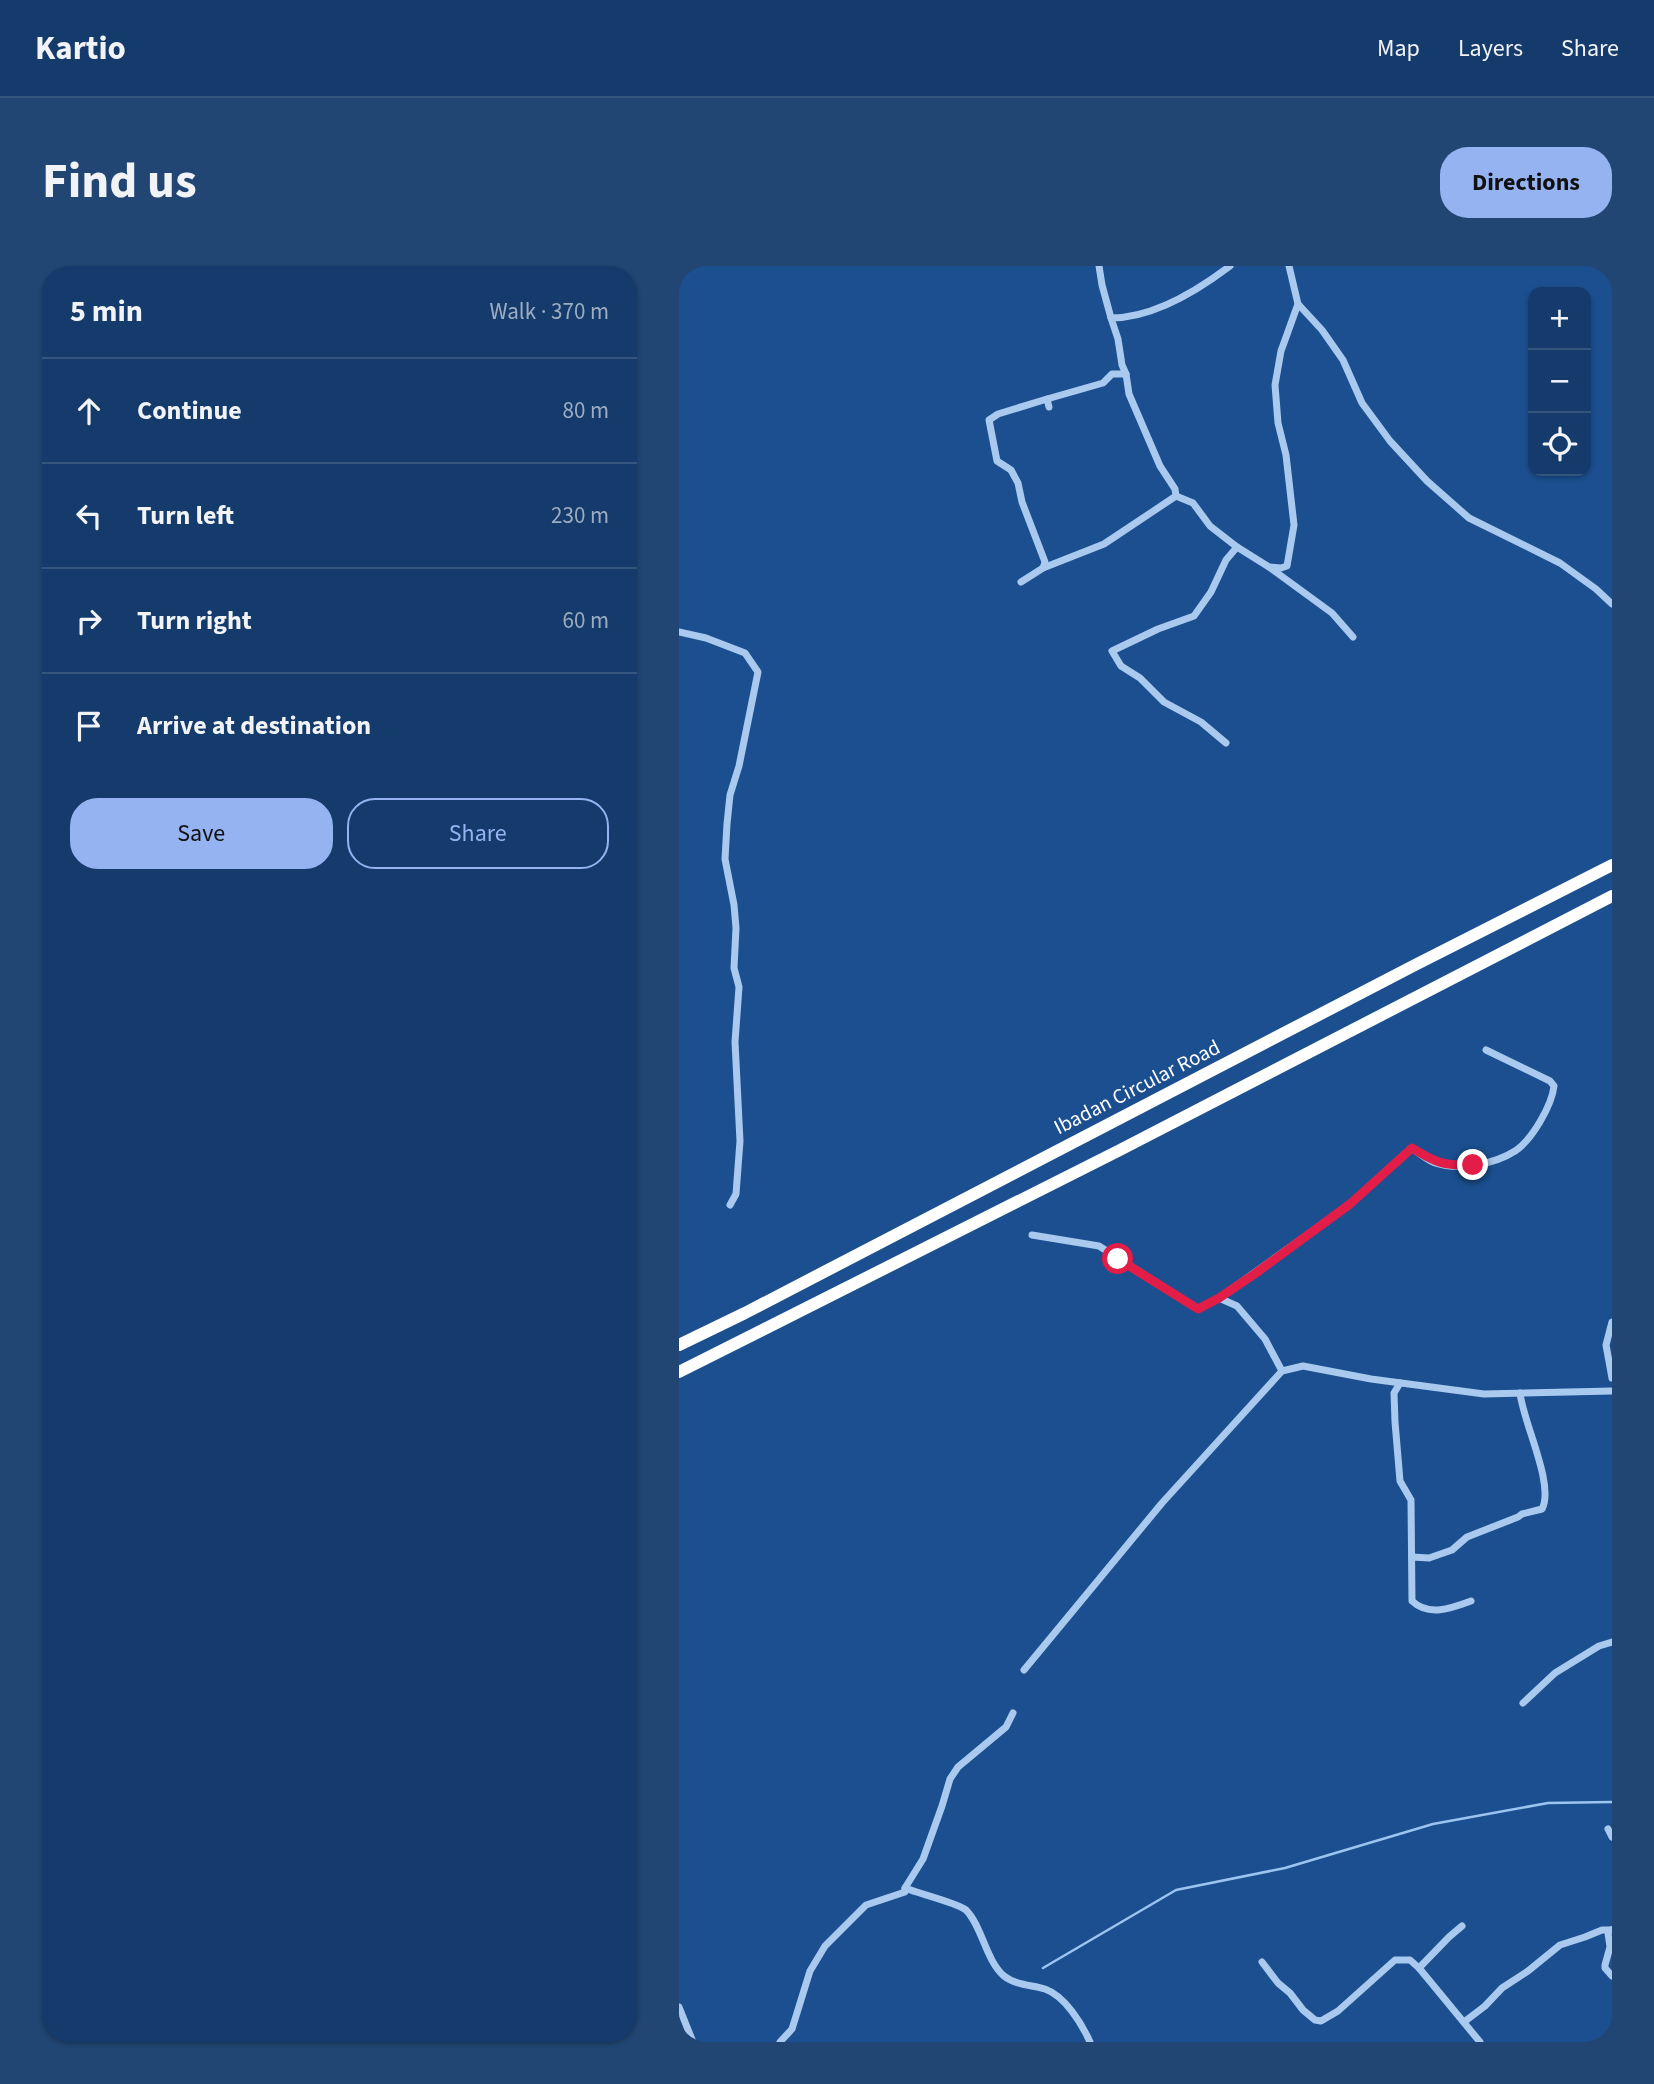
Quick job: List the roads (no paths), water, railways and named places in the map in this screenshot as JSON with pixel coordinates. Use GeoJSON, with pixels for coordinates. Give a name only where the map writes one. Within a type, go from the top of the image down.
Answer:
{"type":"FeatureCollection","features":[{"type":"Feature","properties":{"kind":"highway","name":"Ibadan Circular Road"},"geometry":{"type":"LineString","coordinates":[[679,1345],[1612,865]]}},
{"type":"Feature","properties":{"kind":"highway"},"geometry":{"type":"LineString","coordinates":[[679,1373],[1118,1151],[1612,896]]}},
{"type":"Feature","properties":{"kind":"street"},"geometry":{"type":"LineString","coordinates":[[1099,266],[1129,394],[1176,496]]}},
{"type":"Feature","properties":{"kind":"street"},"geometry":{"type":"LineString","coordinates":[[1111,317],[1137,314],[1174,301],[1202,286],[1230,266]]}},
{"type":"Feature","properties":{"kind":"street"},"geometry":{"type":"LineString","coordinates":[[1289,266],[1298,304],[1322,330],[1343,360],[1362,403],[1390,441],[1427,481],[1469,518],[1560,563],[1612,604]]}},
{"type":"Feature","properties":{"kind":"street"},"geometry":{"type":"LineString","coordinates":[[1269,567],[1280,568],[1287,565],[1294,525],[1286,455],[1278,424],[1275,385],[1281,351],[1298,304]]}},
{"type":"Feature","properties":{"kind":"street"},"geometry":{"type":"LineString","coordinates":[[1043,568],[1045,562],[1022,502],[1018,484],[1011,470],[997,461],[989,420],[998,414],[1048,403],[1103,383],[1112,374],[1126,374]]}},
{"type":"Feature","properties":{"kind":"street"},"geometry":{"type":"LineString","coordinates":[[1176,496],[1193,503],[1210,526],[1332,613],[1353,637]]}},
{"type":"Feature","properties":{"kind":"street"},"geometry":{"type":"LineString","coordinates":[[1021,582],[1043,568],[1104,544],[1176,496]]}},
{"type":"Feature","properties":{"kind":"street"},"geometry":{"type":"LineString","coordinates":[[1226,743],[1201,722],[1164,702],[1140,678],[1121,666],[1112,651],[1158,629],[1194,616],[1211,593],[1226,560],[1237,547]]}},
{"type":"Feature","properties":{"kind":"street"},"geometry":{"type":"LineString","coordinates":[[679,632],[706,638],[745,653],[758,672],[739,766],[730,795],[725,859],[734,905],[734,968],[739,987],[735,1042],[740,1140],[736,1194],[730,1205]]}},
{"type":"Feature","properties":{"kind":"street"},"geometry":{"type":"LineString","coordinates":[[1032,1236],[1099,1246],[1198,1309],[1219,1298],[1350,1204],[1412,1148],[1435,1163],[1458,1166],[1488,1164],[1517,1150],[1533,1131],[1552,1099],[1554,1086],[1550,1081],[1486,1050]]}},
{"type":"Feature","properties":{"kind":"street"},"geometry":{"type":"LineString","coordinates":[[1219,1298],[1237,1306],[1265,1339],[1282,1371]]}},
{"type":"Feature","properties":{"kind":"street"},"geometry":{"type":"LineString","coordinates":[[1612,1322],[1606,1345],[1612,1378]]}},
{"type":"Feature","properties":{"kind":"street"},"geometry":{"type":"LineString","coordinates":[[1024,1670],[1162,1503],[1282,1371],[1303,1366],[1484,1394],[1612,1391]]}},
{"type":"Feature","properties":{"kind":"street"},"geometry":{"type":"LineString","coordinates":[[1400,1383],[1394,1392],[1397,1447],[1400,1481],[1411,1500],[1412,1601],[1417,1606],[1436,1611],[1471,1601]]}},
{"type":"Feature","properties":{"kind":"street"},"geometry":{"type":"LineString","coordinates":[[1412,1557],[1429,1558],[1452,1550],[1467,1537],[1522,1514],[1542,1509],[1546,1501],[1545,1485],[1521,1408],[1520,1392]]}},
{"type":"Feature","properties":{"kind":"street"},"geometry":{"type":"LineString","coordinates":[[1523,1703],[1555,1673],[1599,1646],[1612,1642]]}},
{"type":"Feature","properties":{"kind":"street"},"geometry":{"type":"LineString","coordinates":[[779,2042],[792,2029],[810,1971],[825,1946],[866,1905],[905,1892],[923,1859],[950,1780],[958,1768],[1006,1727],[1013,1713]]}},
{"type":"Feature","properties":{"kind":"street"},"geometry":{"type":"LineString","coordinates":[[905,1888],[964,1908],[1002,1974],[1019,1983],[1055,1994],[1070,2011],[1090,2042]]}},
{"type":"Feature","properties":{"kind":"street"},"geometry":{"type":"LineString","coordinates":[[1419,1968],[1462,1926]]}},
{"type":"Feature","properties":{"kind":"street"},"geometry":{"type":"LineString","coordinates":[[1464,2022],[1502,1988],[1560,1945],[1602,1930],[1612,1930]]}},
{"type":"Feature","properties":{"kind":"street"},"geometry":{"type":"LineString","coordinates":[[1612,1930],[1608,1933],[1610,1947],[1605,1968],[1612,1976]]}},
{"type":"Feature","properties":{"kind":"street"},"geometry":{"type":"LineString","coordinates":[[1262,1962],[1303,2010],[1315,2020],[1321,2021],[1338,2011],[1395,1960],[1410,1960],[1480,2042]]}},
{"type":"Feature","properties":{"kind":"street"},"geometry":{"type":"LineString","coordinates":[[679,2007],[693,2042]]}},
{"type":"Feature","properties":{"kind":"waterway"},"geometry":{"type":"LineString","coordinates":[[1043,1968],[1176,1890],[1285,1868],[1433,1824],[1548,1803],[1612,1802]]}}]}
